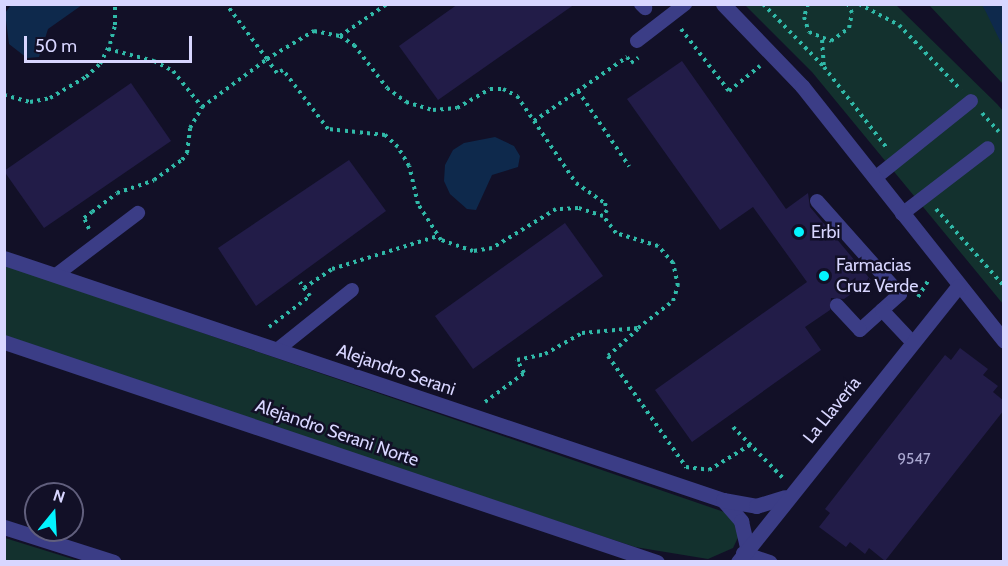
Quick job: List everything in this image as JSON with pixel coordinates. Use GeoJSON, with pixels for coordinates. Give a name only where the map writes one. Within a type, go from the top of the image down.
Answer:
{"type":"FeatureCollection","features":[{"type":"Feature","properties":{"kind":"street"},"geometry":{"type":"LineString","coordinates":[[723,4],[802,86],[1004,341]]}},
{"type":"Feature","properties":{"kind":"street","name":"Alejandro Serani"},"geometry":{"type":"LineString","coordinates":[[4,258],[723,500],[756,506],[790,492]]}},
{"type":"Feature","properties":{"kind":"street","name":"La Llavería"},"geometry":{"type":"LineString","coordinates":[[743,554],[790,492],[958,285]]}},
{"type":"Feature","properties":{"kind":"street","name":"Alejandro Serani Norte"},"geometry":{"type":"LineString","coordinates":[[4,342],[657,561]]}},
{"type":"Feature","properties":{"kind":"street"},"geometry":{"type":"LineString","coordinates":[[723,500],[741,521],[743,554],[769,561]]}},
{"type":"Feature","properties":{"kind":"street"},"geometry":{"type":"LineString","coordinates":[[4,527],[114,561]]}},
{"type":"Feature","properties":{"kind":"lane"},"geometry":{"type":"LineString","coordinates":[[637,41],[685,4]]}},
{"type":"Feature","properties":{"kind":"lane"},"geometry":{"type":"LineString","coordinates":[[875,178],[971,101]]}},
{"type":"Feature","properties":{"kind":"lane"},"geometry":{"type":"LineString","coordinates":[[902,214],[988,148]]}},
{"type":"Feature","properties":{"kind":"lane"},"geometry":{"type":"LineString","coordinates":[[817,201],[900,294],[860,330],[837,305]]}},
{"type":"Feature","properties":{"kind":"lane"},"geometry":{"type":"LineString","coordinates":[[56,275],[138,213]]}},
{"type":"Feature","properties":{"kind":"lane"},"geometry":{"type":"LineString","coordinates":[[277,350],[352,290]]}},
{"type":"Feature","properties":{"kind":"lane"},"geometry":{"type":"LineString","coordinates":[[882,310],[912,342]]}},
{"type":"Feature","properties":{"kind":"path"},"geometry":{"type":"LineString","coordinates":[[4,95],[30,102],[50,98],[86,77],[100,64],[107,48],[115,25],[115,4]]}},
{"type":"Feature","properties":{"kind":"path"},"geometry":{"type":"LineString","coordinates":[[226,4],[277,73],[284,70],[328,129],[385,135],[398,147],[409,166],[418,204],[438,236],[454,246],[473,250],[508,241],[556,209],[578,208],[603,216],[616,233],[658,246],[673,262],[678,286],[673,301],[638,328],[608,356],[686,467],[709,470],[750,445]]}},
{"type":"Feature","properties":{"kind":"path"},"geometry":{"type":"LineString","coordinates":[[340,36],[387,4]]}},
{"type":"Feature","properties":{"kind":"path"},"geometry":{"type":"LineString","coordinates":[[763,4],[824,67],[896,161]]}},
{"type":"Feature","properties":{"kind":"path"},"geometry":{"type":"LineString","coordinates":[[808,4],[805,25],[822,40],[824,67]]}},
{"type":"Feature","properties":{"kind":"path"},"geometry":{"type":"LineString","coordinates":[[822,40],[838,39],[849,28],[852,13],[848,4]]}},
{"type":"Feature","properties":{"kind":"path"},"geometry":{"type":"LineString","coordinates":[[859,4],[899,25],[1004,138]]}},
{"type":"Feature","properties":{"kind":"path"},"geometry":{"type":"LineString","coordinates":[[672,34],[680,29],[729,91],[763,64]]}},
{"type":"Feature","properties":{"kind":"path"},"geometry":{"type":"LineString","coordinates":[[84,218],[117,193],[154,180],[182,160],[187,153],[190,128],[202,107],[267,59],[314,31],[340,36],[354,45],[387,88],[406,102],[433,110],[457,108],[490,89],[503,89],[517,96],[576,183],[605,203],[603,216]]}},
{"type":"Feature","properties":{"kind":"path"},"geometry":{"type":"LineString","coordinates":[[107,48],[154,61],[173,71],[202,107]]}},
{"type":"Feature","properties":{"kind":"path"},"geometry":{"type":"LineString","coordinates":[[534,121],[627,57],[631,63],[648,51]]}},
{"type":"Feature","properties":{"kind":"path"},"geometry":{"type":"LineString","coordinates":[[578,91],[629,166]]}},
{"type":"Feature","properties":{"kind":"path"},"geometry":{"type":"LineString","coordinates":[[925,196],[1004,286]]}},
{"type":"Feature","properties":{"kind":"path"},"geometry":{"type":"LineString","coordinates":[[304,288],[332,268],[438,236]]}},
{"type":"Feature","properties":{"kind":"path"},"geometry":{"type":"LineString","coordinates":[[254,342],[310,296],[300,282]]}},
{"type":"Feature","properties":{"kind":"path"},"geometry":{"type":"LineString","coordinates":[[472,417],[489,397],[524,373],[517,360],[545,354],[582,333],[638,328]]}},
{"type":"Feature","properties":{"kind":"path"},"geometry":{"type":"LineString","coordinates":[[733,427],[790,492]]}},
{"type":"Feature","properties":{"kind":"green space"},"geometry":{"type":"Polygon","coordinates":[[[745,5],[896,5],[1004,112],[1003,304],[812,72],[745,5]]]}},
{"type":"Feature","properties":{"kind":"green space"},"geometry":{"type":"Polygon","coordinates":[[[929,5],[1003,5],[1003,84],[929,5]]]}},
{"type":"Feature","properties":{"kind":"green space"},"geometry":{"type":"Polygon","coordinates":[[[5,265],[730,514],[741,531],[733,548],[708,559],[635,547],[5,338],[5,265]]]}},
{"type":"Feature","properties":{"kind":"green space"},"geometry":{"type":"Polygon","coordinates":[[[5,538],[79,561],[5,561],[5,538]]]}},
{"type":"Feature","properties":{"kind":"water"},"geometry":{"type":"Polygon","coordinates":[[[82,4],[48,29],[39,57],[27,58],[9,44],[5,13],[11,5],[82,4]]]}},
{"type":"Feature","properties":{"kind":"water"},"geometry":{"type":"Polygon","coordinates":[[[982,5],[1003,5],[1003,47],[986,12],[982,5]]]}},
{"type":"Feature","properties":{"kind":"water"},"geometry":{"type":"Polygon","coordinates":[[[495,137],[514,146],[520,156],[518,167],[492,175],[476,210],[467,209],[450,194],[444,181],[445,165],[453,150],[464,143],[495,137]]]}},
{"type":"Feature","properties":{"kind":"building"},"geometry":{"type":"Polygon","coordinates":[[[458,4],[575,4],[438,100],[399,46],[458,4]]]}},
{"type":"Feature","properties":{"kind":"building"},"geometry":{"type":"Polygon","coordinates":[[[682,61],[786,209],[808,193],[810,207],[871,280],[844,299],[831,298],[830,310],[805,327],[821,350],[692,442],[655,390],[807,282],[753,207],[720,230],[627,99],[682,61]]]}},
{"type":"Feature","properties":{"kind":"building"},"geometry":{"type":"Polygon","coordinates":[[[131,83],[171,141],[44,228],[4,171],[131,83]]]}},
{"type":"Feature","properties":{"kind":"building"},"geometry":{"type":"Polygon","coordinates":[[[349,160],[386,211],[256,306],[218,248],[349,160]]]}},
{"type":"Feature","properties":{"kind":"building"},"geometry":{"type":"Polygon","coordinates":[[[565,223],[603,276],[473,369],[435,316],[565,223]]]}},
{"type":"Feature","properties":{"kind":"building"},"geometry":{"type":"Polygon","coordinates":[[[960,348],[988,369],[983,375],[998,386],[993,392],[1004,401],[1004,410],[885,561],[869,548],[865,554],[850,542],[846,547],[819,527],[830,513],[825,509],[945,355],[951,360],[960,348]]]}},
{"type":"Feature","properties":{"kind":"place","name":"Erbi"},"geometry":{"type":"Point","coordinates":[799,232]}},
{"type":"Feature","properties":{"kind":"place","name":"Farmacias Cruz Verde"},"geometry":{"type":"Point","coordinates":[824,276]}}]}
